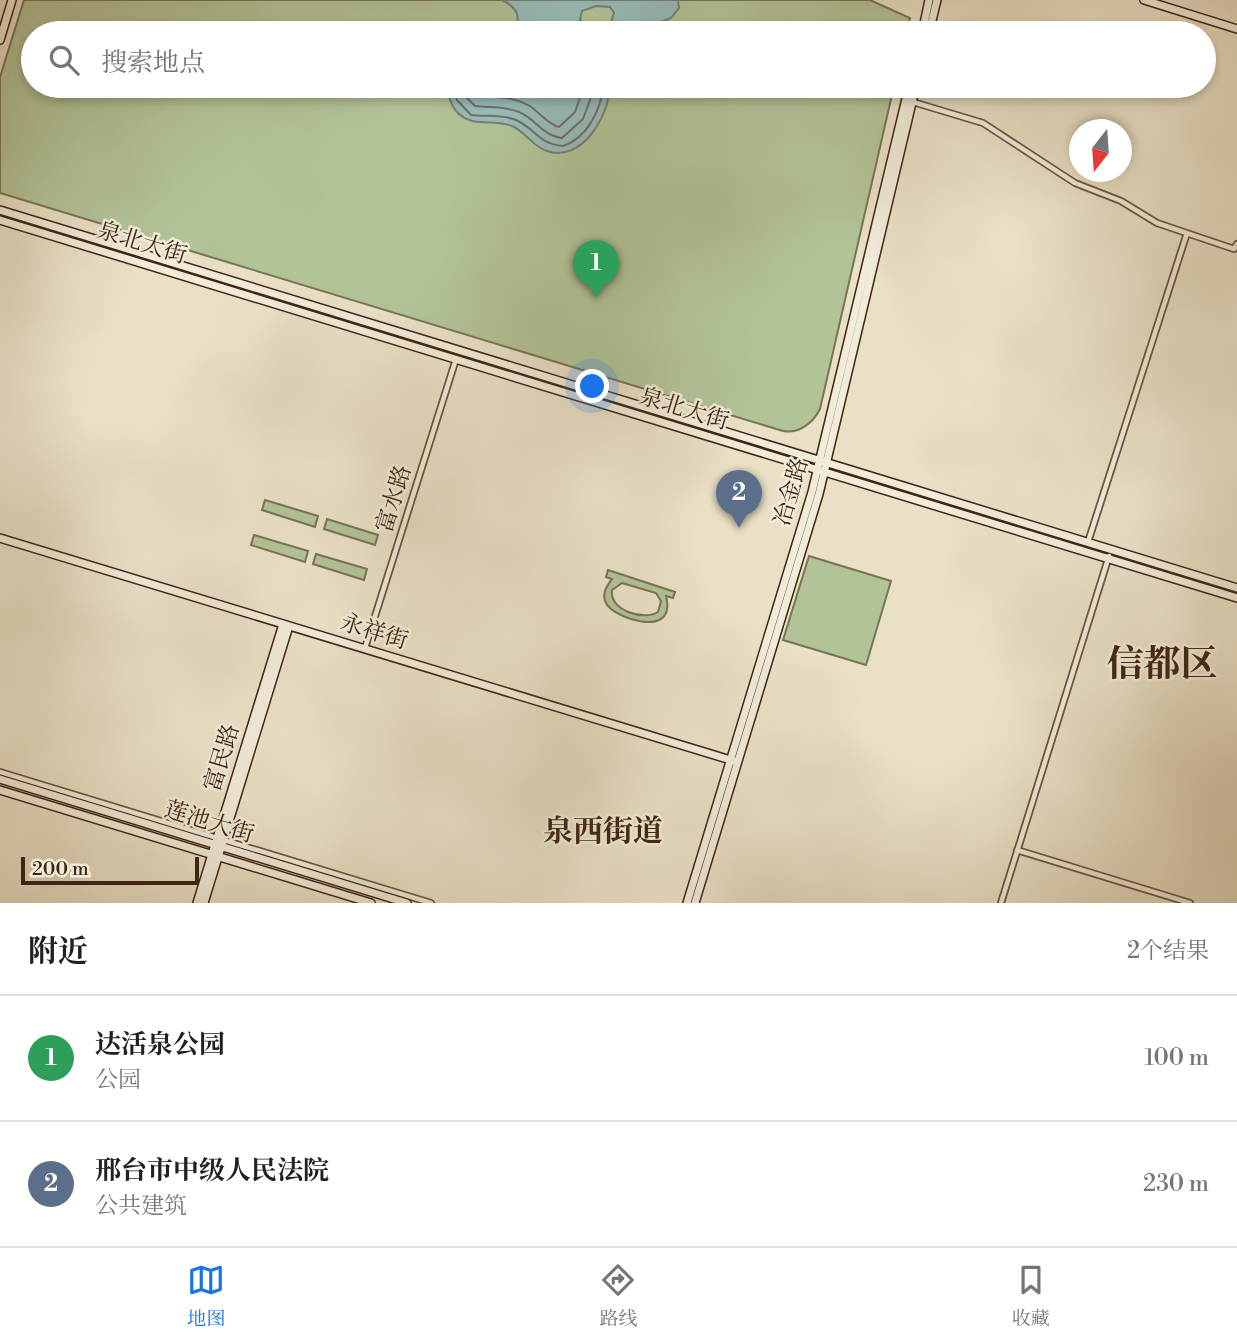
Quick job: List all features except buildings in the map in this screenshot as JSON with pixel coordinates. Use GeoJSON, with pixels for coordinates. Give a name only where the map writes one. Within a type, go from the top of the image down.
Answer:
{"type":"FeatureCollection","features":[{"type":"Feature","properties":{"kind":"main road"},"geometry":{"type":"LineString","coordinates":[[0,40],[12,0]]}},
{"type":"Feature","properties":{"kind":"main road"},"geometry":{"type":"LineString","coordinates":[[925,21],[929,0]]}},
{"type":"Feature","properties":{"kind":"main road"},"geometry":{"type":"LineString","coordinates":[[932,21],[937,0]]}},
{"type":"Feature","properties":{"kind":"main road"},"geometry":{"type":"LineString","coordinates":[[1144,0],[1211,21]]}},
{"type":"Feature","properties":{"kind":"main road"},"geometry":{"type":"LineString","coordinates":[[1216,22],[1237,29]]}},
{"type":"Feature","properties":{"kind":"main road","name":"冶金路"},"geometry":{"type":"LineString","coordinates":[[824,461],[906,98]]}},
{"type":"Feature","properties":{"kind":"main road","name":"冶金路"},"geometry":{"type":"LineString","coordinates":[[695,903],[734,761],[824,461],[914,98]]}},
{"type":"Feature","properties":{"kind":"main road","name":"泉北大街"},"geometry":{"type":"LineString","coordinates":[[0,210],[1237,588]]}},
{"type":"Feature","properties":{"kind":"main road","name":"泉北大街"},"geometry":{"type":"LineString","coordinates":[[0,220],[1237,598]]}},
{"type":"Feature","properties":{"kind":"main road","name":"永祥街"},"geometry":{"type":"LineString","coordinates":[[0,538],[734,761]]}},
{"type":"Feature","properties":{"kind":"main road","name":"富民路"},"geometry":{"type":"LineString","coordinates":[[197,903],[215,855],[286,625]]}},
{"type":"Feature","properties":{"kind":"main road","name":"冶金路"},"geometry":{"type":"LineString","coordinates":[[687,903],[734,761]]}},
{"type":"Feature","properties":{"kind":"main road","name":"莲池大街"},"geometry":{"type":"LineString","coordinates":[[0,779],[219,842],[407,903]]}},
{"type":"Feature","properties":{"kind":"main road","name":"莲池大街"},"geometry":{"type":"LineString","coordinates":[[0,790],[371,903]]}},
{"type":"Feature","properties":{"kind":"main road","name":"富民路"},"geometry":{"type":"LineString","coordinates":[[204,903],[215,855]]}},
{"type":"Feature","properties":{"kind":"street"},"geometry":{"type":"LineString","coordinates":[[913,102],[983,123],[1075,183],[1121,201],[1157,223],[1234,248],[1237,244]]}},
{"type":"Feature","properties":{"kind":"street"},"geometry":{"type":"LineString","coordinates":[[1088,542],[1187,233]]}},
{"type":"Feature","properties":{"kind":"street","name":"富水路"},"geometry":{"type":"LineString","coordinates":[[365,649],[456,359]]}},
{"type":"Feature","properties":{"kind":"street"},"geometry":{"type":"LineString","coordinates":[[1001,903],[1112,550]]}},
{"type":"Feature","properties":{"kind":"street"},"geometry":{"type":"LineString","coordinates":[[0,772],[219,842],[431,903]]}},
{"type":"Feature","properties":{"kind":"street"},"geometry":{"type":"LineString","coordinates":[[1017,850],[1190,903]]}},
{"type":"Feature","properties":{"kind":"green space"},"geometry":{"type":"Polygon","coordinates":[[[24,0],[870,0],[910,18],[909,21],[21,21],[21,98],[891,98],[820,409],[814,419],[795,431],[783,431],[0,193],[0,77],[24,0]]]}},
{"type":"Feature","properties":{"kind":"green space"},"geometry":{"type":"Polygon","coordinates":[[[265,500],[318,516],[315,527],[262,510],[265,500]]]}},
{"type":"Feature","properties":{"kind":"green space"},"geometry":{"type":"Polygon","coordinates":[[[327,519],[378,535],[375,545],[324,529],[327,519]]]}},
{"type":"Feature","properties":{"kind":"green space"},"geometry":{"type":"Polygon","coordinates":[[[254,535],[308,551],[305,562],[251,545],[254,535]]]}},
{"type":"Feature","properties":{"kind":"green space"},"geometry":{"type":"Polygon","coordinates":[[[316,554],[367,569],[364,580],[313,564],[316,554]]]}},
{"type":"Feature","properties":{"kind":"green space"},"geometry":{"type":"Polygon","coordinates":[[[809,556],[891,581],[866,665],[783,640],[809,556]]]}},
{"type":"Feature","properties":{"kind":"green space"},"geometry":{"type":"Polygon","coordinates":[[[608,570],[675,592],[673,598],[666,596],[666,612],[663,617],[653,622],[639,621],[617,613],[607,605],[604,594],[612,579],[606,577],[608,570]],[[622,583],[612,590],[616,604],[637,615],[658,612],[661,601],[656,593],[622,583]]]}},
{"type":"Feature","properties":{"kind":"water"},"geometry":{"type":"Polygon","coordinates":[[[502,0],[678,0],[679,8],[671,18],[664,21],[611,21],[614,13],[610,7],[596,6],[582,11],[582,21],[518,21],[515,10],[502,0]]]}},
{"type":"Feature","properties":{"kind":"water"},"geometry":{"type":"Polygon","coordinates":[[[450,98],[608,98],[599,123],[591,134],[582,144],[560,153],[542,149],[512,126],[469,120],[452,105],[450,98]]]}},
{"type":"Feature","properties":{"kind":"place","name":"达活泉公园"},"geometry":{"type":"Point","coordinates":[596,298]}},
{"type":"Feature","properties":{"kind":"place","name":"邢台市中级人民法院"},"geometry":{"type":"Point","coordinates":[739,528]}},
{"type":"Feature","properties":{"kind":"district","name":"信都区"},"geometry":{"type":"Point","coordinates":[1162,665]}},
{"type":"Feature","properties":{"kind":"district","name":"泉西街道"},"geometry":{"type":"Point","coordinates":[603,832]}}]}
